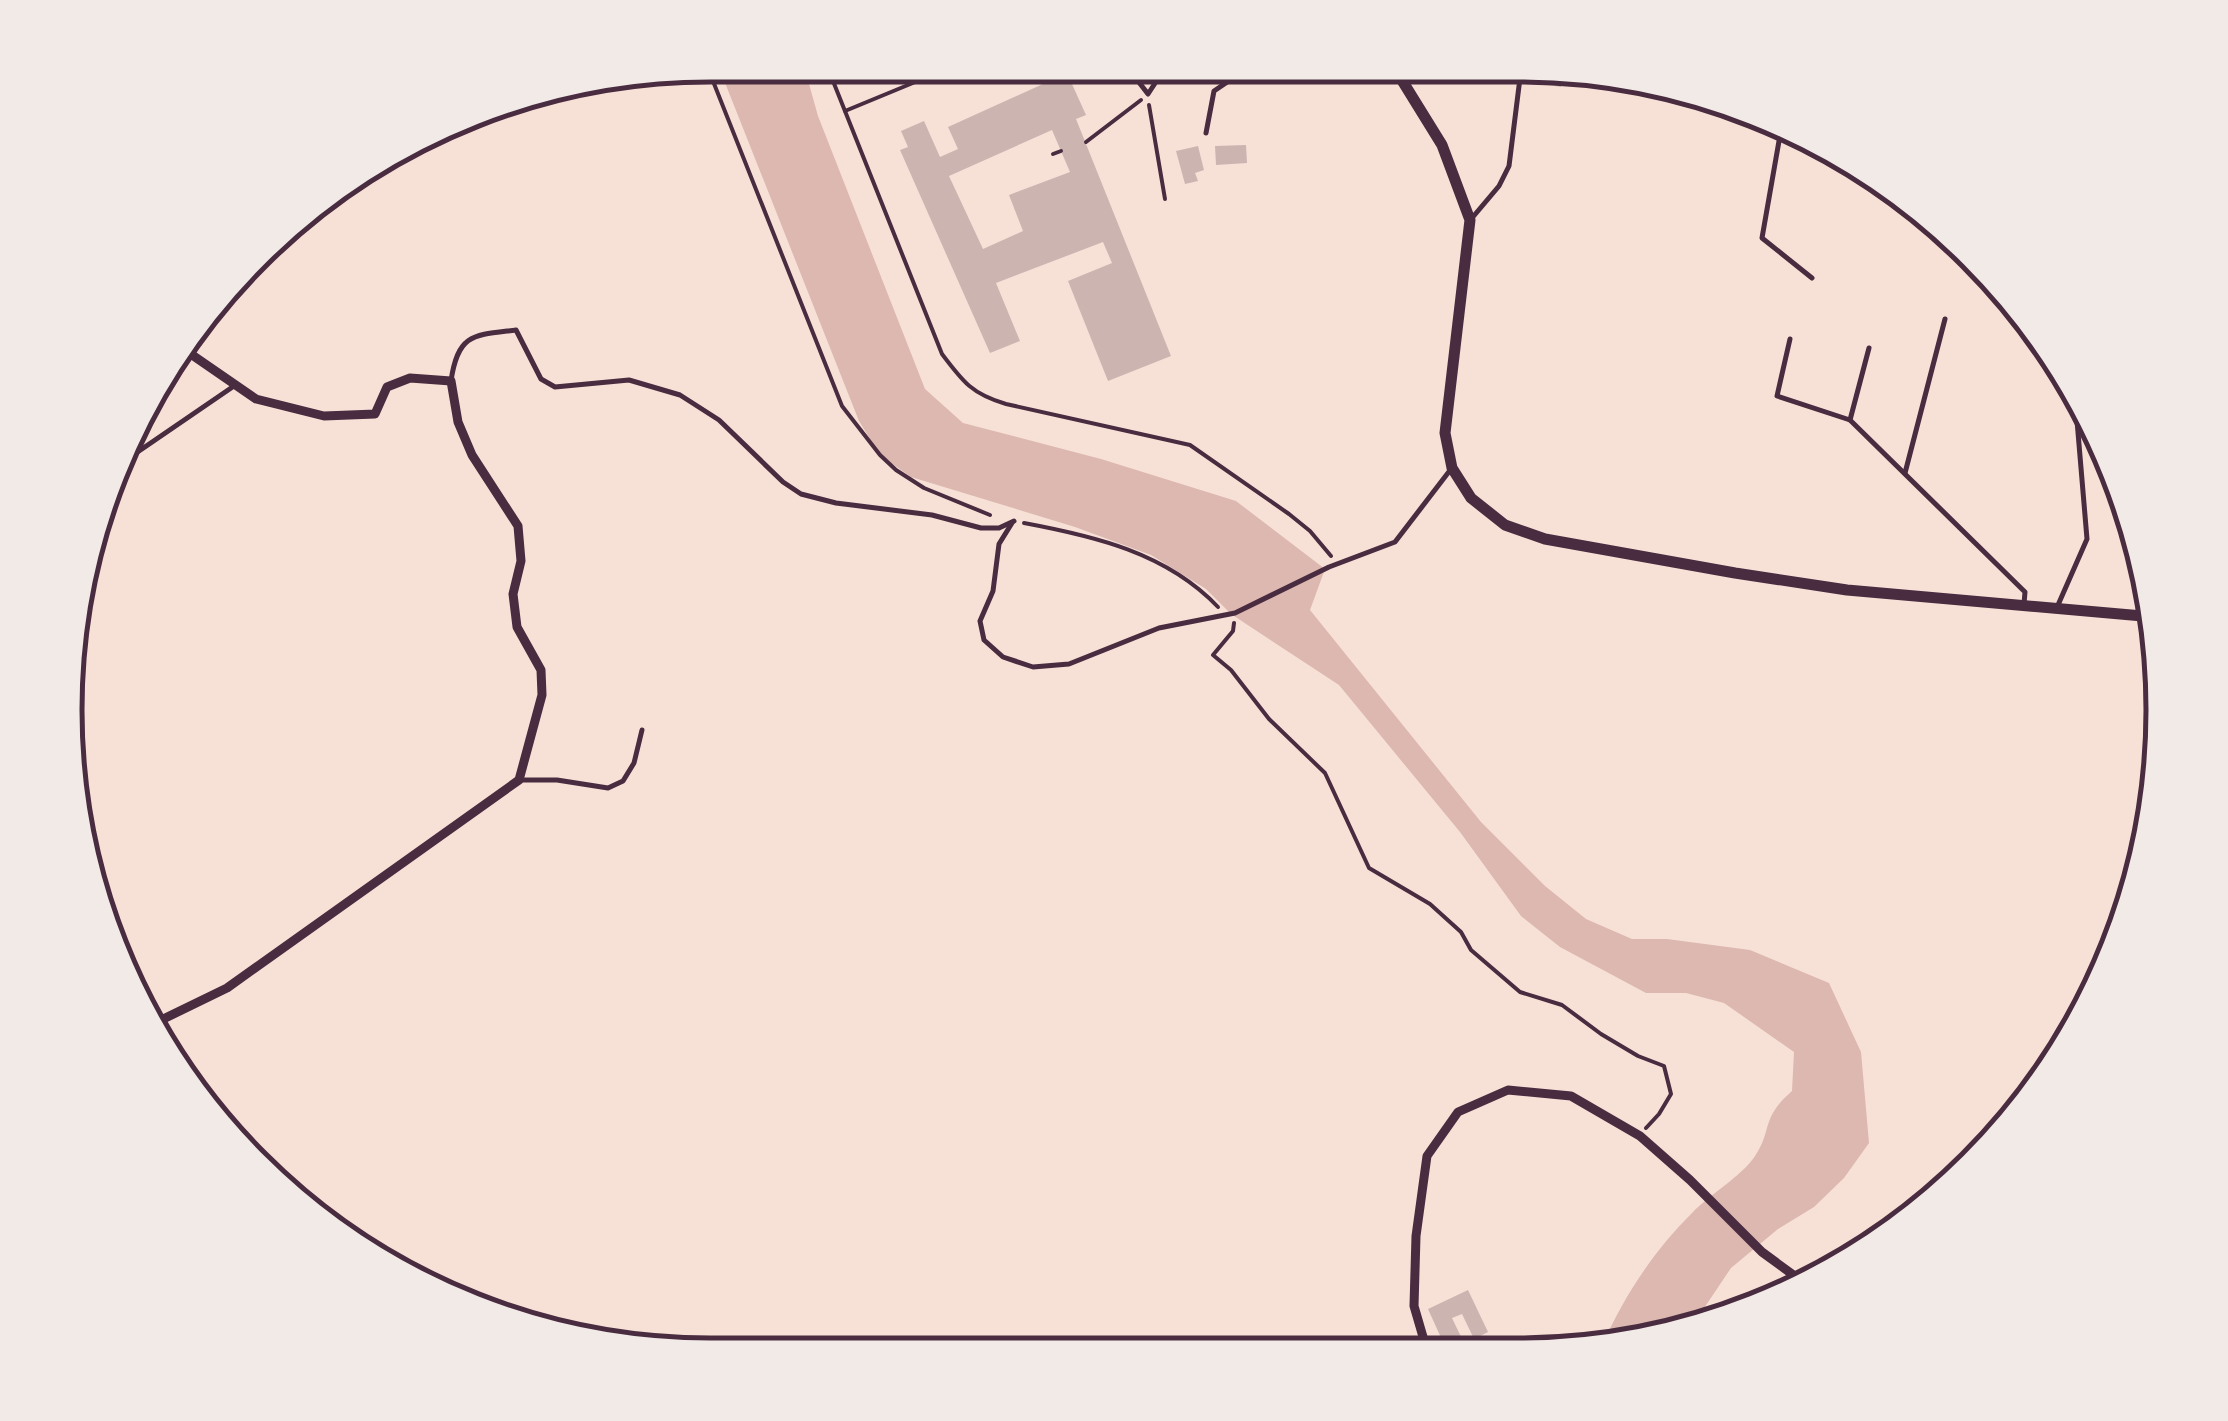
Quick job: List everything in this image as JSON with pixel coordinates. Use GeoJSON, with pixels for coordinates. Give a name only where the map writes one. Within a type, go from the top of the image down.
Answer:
{"type":"FeatureCollection","features":[{"type":"Feature","properties":{"kind":"street"},"geometry":{"type":"LineString","coordinates":[[1403,82],[1442,145],[1470,220],[1445,433],[1452,468],[1471,498],[1505,525],[1546,538],[1735,574],[1846,590],[2138,617]]}},
{"type":"Feature","properties":{"kind":"street"},"geometry":{"type":"LineString","coordinates":[[164,1019],[227,988],[519,780],[542,695],[542,670],[517,628],[512,594],[520,561],[518,526],[472,455],[458,422],[450,381],[410,378],[387,388],[375,414],[324,416],[256,399],[193,355]]}},
{"type":"Feature","properties":{"kind":"street"},"geometry":{"type":"LineString","coordinates":[[1423,1338],[1414,1306],[1416,1236],[1427,1156],[1458,1112],[1508,1090],[1571,1096],[1640,1136],[1762,1252],[1793,1275]]}},
{"type":"Feature","properties":{"kind":"lane"},"geometry":{"type":"LineString","coordinates":[[1139,82],[1148,94],[1156,82]]}},
{"type":"Feature","properties":{"kind":"lane"},"geometry":{"type":"LineString","coordinates":[[1206,134],[1214,91],[1227,82]]}},
{"type":"Feature","properties":{"kind":"lane"},"geometry":{"type":"LineString","coordinates":[[1470,220],[1499,186],[1509,166],[1519,82]]}},
{"type":"Feature","properties":{"kind":"lane"},"geometry":{"type":"LineString","coordinates":[[1779,140],[1762,238],[1812,278]]}},
{"type":"Feature","properties":{"kind":"lane"},"geometry":{"type":"LineString","coordinates":[[1904,473],[1945,319]]}},
{"type":"Feature","properties":{"kind":"lane"},"geometry":{"type":"LineString","coordinates":[[450,381],[457,353],[469,340],[482,332],[516,330],[541,379],[555,386],[629,380],[680,395],[719,420],[783,482],[801,494],[836,503],[932,515],[981,528],[999,528],[1014,521]]}},
{"type":"Feature","properties":{"kind":"lane"},"geometry":{"type":"LineString","coordinates":[[1790,338],[1777,396],[1850,420],[2026,592],[2024,607]]}},
{"type":"Feature","properties":{"kind":"lane"},"geometry":{"type":"LineString","coordinates":[[1850,420],[1870,348]]}},
{"type":"Feature","properties":{"kind":"lane"},"geometry":{"type":"LineString","coordinates":[[139,451],[236,384]]}},
{"type":"Feature","properties":{"kind":"lane"},"geometry":{"type":"LineString","coordinates":[[2056,610],[2088,540],[2078,427]]}},
{"type":"Feature","properties":{"kind":"lane"},"geometry":{"type":"LineString","coordinates":[[1014,521],[998,544],[992,591],[980,620],[984,640],[1003,657],[1033,667],[1069,664],[1160,628],[1235,614],[1332,566],[1395,542],[1452,468]]}},
{"type":"Feature","properties":{"kind":"lane"},"geometry":{"type":"LineString","coordinates":[[519,780],[556,780],[608,788],[624,782],[634,763],[642,730]]}},
{"type":"Feature","properties":{"kind":"path"},"geometry":{"type":"LineString","coordinates":[[713,82],[819,354],[842,406],[870,444],[896,470],[955,503],[1085,536],[1164,564],[1224,614]]}},
{"type":"Feature","properties":{"kind":"path"},"geometry":{"type":"LineString","coordinates":[[834,82],[942,354],[967,386],[982,397],[1006,404],[1190,445],[1310,531],[1326,548],[1332,566]]}},
{"type":"Feature","properties":{"kind":"path"},"geometry":{"type":"LineString","coordinates":[[846,111],[916,82]]}},
{"type":"Feature","properties":{"kind":"path"},"geometry":{"type":"LineString","coordinates":[[1086,142],[1148,94],[1164,199]]}},
{"type":"Feature","properties":{"kind":"path"},"geometry":{"type":"LineString","coordinates":[[1053,154],[1060,151]]}},
{"type":"Feature","properties":{"kind":"path"},"geometry":{"type":"LineString","coordinates":[[1235,614],[1233,631],[1214,655],[1231,670],[1269,719],[1325,774],[1369,868],[1430,904],[1462,932],[1472,950],[1520,992],[1562,1004],[1638,1056],[1664,1066],[1671,1094],[1660,1114],[1640,1136]]}},
{"type":"Feature","properties":{"kind":"shaded area"},"geometry":{"type":"Polygon","coordinates":[[[725,82],[808,82],[818,116],[925,389],[963,423],[1101,459],[1236,501],[1325,569],[1310,610],[1481,822],[1545,886],[1586,919],[1632,939],[1667,939],[1750,950],[1829,983],[1861,1052],[1869,1143],[1844,1178],[1814,1207],[1778,1229],[1731,1268],[1703,1310],[1609,1331],[1630,1292],[1665,1243],[1755,1156],[1775,1109],[1792,1091],[1794,1052],[1724,1003],[1686,993],[1646,993],[1560,947],[1521,916],[1460,832],[1339,685],[1231,614],[1206,589],[1151,555],[1075,527],[911,477],[880,455],[859,421],[725,82]]]}},
{"type":"Feature","properties":{"kind":"building"},"geometry":{"type":"Polygon","coordinates":[[[1047,82],[1071,82],[1086,115],[1076,119],[1171,356],[1108,381],[1068,281],[1112,263],[1103,242],[996,283],[1020,341],[990,353],[900,150],[908,147],[901,131],[924,121],[940,157],[958,149],[948,127],[1047,82]],[[1052,130],[949,176],[983,249],[1023,231],[1009,195],[1070,172],[1052,130]]]}},
{"type":"Feature","properties":{"kind":"building"},"geometry":{"type":"Polygon","coordinates":[[[1246,145],[1247,163],[1216,165],[1215,146],[1246,145]]]}},
{"type":"Feature","properties":{"kind":"building"},"geometry":{"type":"Polygon","coordinates":[[[1198,146],[1204,170],[1195,173],[1198,181],[1185,184],[1176,151],[1198,146]]]}},
{"type":"Feature","properties":{"kind":"building"},"geometry":{"type":"Polygon","coordinates":[[[1468,1290],[1488,1332],[1474,1338],[1462,1314],[1452,1318],[1462,1338],[1441,1338],[1428,1309],[1468,1290]]]}}]}
